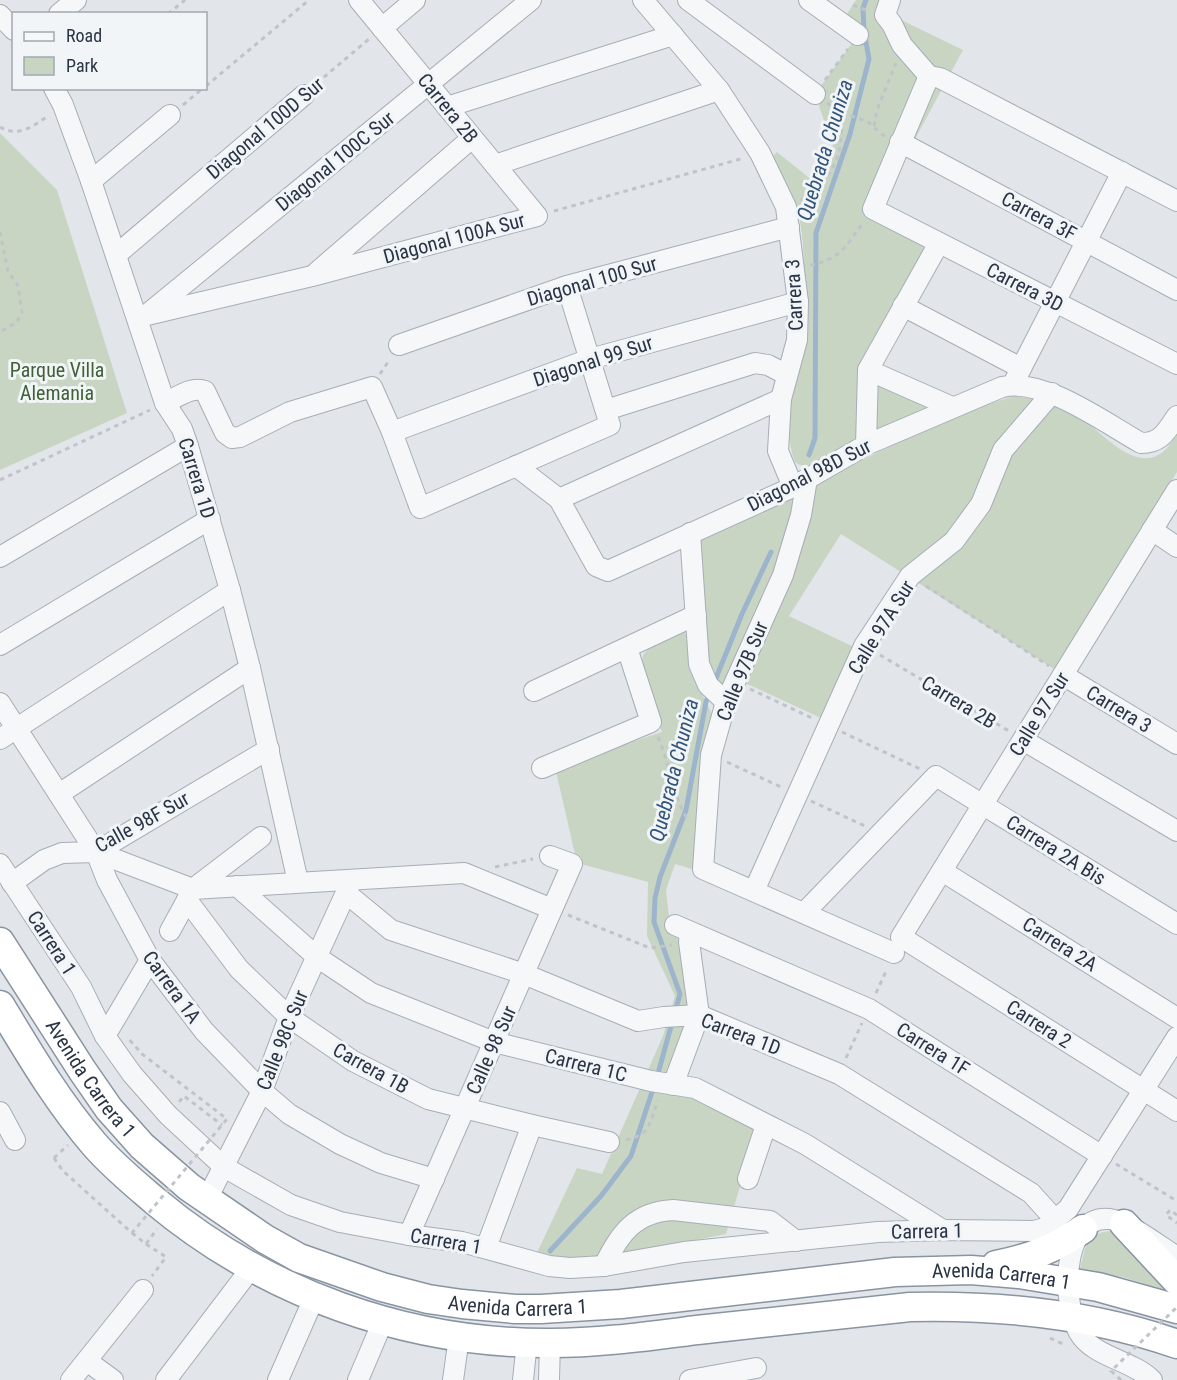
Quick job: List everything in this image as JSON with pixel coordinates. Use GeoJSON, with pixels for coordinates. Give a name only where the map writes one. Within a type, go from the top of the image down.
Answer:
{"type":"FeatureCollection","features":[{"type":"Feature","properties":{"kind":"highway","name":"Avenida Carrera 1"},"geometry":{"type":"LineString","coordinates":[[0,942],[109,1109],[142,1146],[189,1186],[265,1239],[299,1258],[382,1287],[428,1299],[515,1309],[621,1304],[895,1272],[971,1270],[1067,1281],[1128,1294],[1177,1308]]}},
{"type":"Feature","properties":{"kind":"highway","name":"Avenida Carrera 1"},"geometry":{"type":"LineString","coordinates":[[0,1005],[47,1082],[95,1146],[130,1181],[192,1229],[252,1267],[314,1298],[383,1321],[459,1337],[539,1343],[624,1338],[910,1306],[971,1307],[1074,1318],[1133,1330],[1177,1344]]}},
{"type":"Feature","properties":{"kind":"highway"},"geometry":{"type":"LineString","coordinates":[[1124,1224],[1177,1281]]}},
{"type":"Feature","properties":{"kind":"highway"},"geometry":{"type":"LineString","coordinates":[[971,1270],[1031,1257],[1066,1231]]}},
{"type":"Feature","properties":{"kind":"street"},"geometry":{"type":"LineString","coordinates":[[61,12],[76,0]]}},
{"type":"Feature","properties":{"kind":"street","name":"Carrera 2B"},"geometry":{"type":"LineString","coordinates":[[359,0],[537,216]]}},
{"type":"Feature","properties":{"kind":"street"},"geometry":{"type":"LineString","coordinates":[[382,28],[415,0]]}},
{"type":"Feature","properties":{"kind":"street","name":"Diagonal 100C Sur"},"geometry":{"type":"LineString","coordinates":[[142,318],[531,0]]}},
{"type":"Feature","properties":{"kind":"street","name":"Carrera 3"},"geometry":{"type":"LineString","coordinates":[[643,0],[720,90],[760,153],[786,207],[798,302],[797,340],[781,399],[778,451],[800,483]]}},
{"type":"Feature","properties":{"kind":"street"},"geometry":{"type":"LineString","coordinates":[[688,0],[814,94]]}},
{"type":"Feature","properties":{"kind":"street"},"geometry":{"type":"LineString","coordinates":[[809,0],[858,35]]}},
{"type":"Feature","properties":{"kind":"street"},"geometry":{"type":"LineString","coordinates":[[890,0],[885,15],[902,45],[935,77],[1177,201]]}},
{"type":"Feature","properties":{"kind":"street"},"geometry":{"type":"LineString","coordinates":[[0,15],[12,28]]}},
{"type":"Feature","properties":{"kind":"street"},"geometry":{"type":"LineString","coordinates":[[447,106],[673,34]]}},
{"type":"Feature","properties":{"kind":"street"},"geometry":{"type":"LineString","coordinates":[[873,209],[900,142],[935,77]]}},
{"type":"Feature","properties":{"kind":"street"},"geometry":{"type":"LineString","coordinates":[[495,165],[720,90]]}},
{"type":"Feature","properties":{"kind":"street","name":"Carrera 1D"},"geometry":{"type":"LineString","coordinates":[[62,95],[116,255],[142,318],[165,403],[182,429],[210,519],[250,668],[298,882]]}},
{"type":"Feature","properties":{"kind":"street","name":"Diagonal 100D Sur"},"geometry":{"type":"LineString","coordinates":[[116,255],[304,95]]}},
{"type":"Feature","properties":{"kind":"street"},"geometry":{"type":"LineString","coordinates":[[91,181],[170,115]]}},
{"type":"Feature","properties":{"kind":"street"},"geometry":{"type":"LineString","coordinates":[[312,276],[472,138]]}},
{"type":"Feature","properties":{"kind":"street","name":"Carrera 3F"},"geometry":{"type":"LineString","coordinates":[[900,142],[1177,290]]}},
{"type":"Feature","properties":{"kind":"street"},"geometry":{"type":"LineString","coordinates":[[1017,376],[1122,172]]}},
{"type":"Feature","properties":{"kind":"street","name":"Carrera 3D"},"geometry":{"type":"LineString","coordinates":[[873,209],[1177,364]]}},
{"type":"Feature","properties":{"kind":"street","name":"Diagonal 100A Sur"},"geometry":{"type":"LineString","coordinates":[[142,318],[312,276],[537,216]]}},
{"type":"Feature","properties":{"kind":"street","name":"Diagonal 100 Sur"},"geometry":{"type":"LineString","coordinates":[[399,345],[567,286],[789,227]]}},
{"type":"Feature","properties":{"kind":"street"},"geometry":{"type":"LineString","coordinates":[[866,445],[868,370],[939,243]]}},
{"type":"Feature","properties":{"kind":"street"},"geometry":{"type":"LineString","coordinates":[[567,286],[608,417]]}},
{"type":"Feature","properties":{"kind":"street","name":"Diagonal 99 Sur"},"geometry":{"type":"LineString","coordinates":[[392,432],[590,359],[798,302]]}},
{"type":"Feature","properties":{"kind":"street"},"geometry":{"type":"LineString","coordinates":[[903,306],[1034,386],[1052,393],[1141,442],[1152,443],[1161,438],[1177,416]]}},
{"type":"Feature","properties":{"kind":"street"},"geometry":{"type":"LineString","coordinates":[[165,403],[192,390],[205,391],[225,433],[232,438],[240,437],[290,412],[372,387],[392,432],[420,508],[516,466],[608,417],[755,363],[768,365],[787,375]]}},
{"type":"Feature","properties":{"kind":"street"},"geometry":{"type":"LineString","coordinates":[[868,370],[952,407]]}},
{"type":"Feature","properties":{"kind":"street","name":"Diagonal 98D Sur"},"geometry":{"type":"LineString","coordinates":[[559,499],[596,566],[608,571],[800,483],[866,445],[1017,376]]}},
{"type":"Feature","properties":{"kind":"street","name":"Calle 97A Sur"},"geometry":{"type":"LineString","coordinates":[[754,891],[864,646],[910,576],[954,541],[981,504],[1003,450],[1052,393]]}},
{"type":"Feature","properties":{"kind":"street"},"geometry":{"type":"LineString","coordinates":[[516,466],[559,499],[781,399]]}},
{"type":"Feature","properties":{"kind":"street"},"geometry":{"type":"LineString","coordinates":[[0,557],[188,446]]}},
{"type":"Feature","properties":{"kind":"street","name":"Calle 97B Sur"},"geometry":{"type":"LineString","coordinates":[[704,869],[717,694],[783,575],[801,515],[800,483]]}},
{"type":"Feature","properties":{"kind":"street","name":"Calle 97 Sur"},"geometry":{"type":"LineString","coordinates":[[898,945],[1177,490]]}},
{"type":"Feature","properties":{"kind":"street"},"geometry":{"type":"LineString","coordinates":[[0,645],[210,519]]}},
{"type":"Feature","properties":{"kind":"street"},"geometry":{"type":"LineString","coordinates":[[1152,530],[1177,547]]}},
{"type":"Feature","properties":{"kind":"street"},"geometry":{"type":"LineString","coordinates":[[690,533],[699,663],[717,694]]}},
{"type":"Feature","properties":{"kind":"street"},"geometry":{"type":"LineString","coordinates":[[8,734],[230,590]]}},
{"type":"Feature","properties":{"kind":"street"},"geometry":{"type":"LineString","coordinates":[[534,691],[696,615]]}},
{"type":"Feature","properties":{"kind":"street"},"geometry":{"type":"LineString","coordinates":[[542,768],[651,722],[627,648]]}},
{"type":"Feature","properties":{"kind":"street"},"geometry":{"type":"LineString","coordinates":[[58,794],[250,668]]}},
{"type":"Feature","properties":{"kind":"street","name":"Carrera 3"},"geometry":{"type":"LineString","coordinates":[[1063,675],[1177,744]]}},
{"type":"Feature","properties":{"kind":"street","name":"Carrera 1A"},"geometry":{"type":"LineString","coordinates":[[0,703],[8,734],[58,794],[96,852],[107,880],[150,960],[204,1031],[262,1091],[289,1114],[340,1144],[381,1163],[434,1179]]}},
{"type":"Feature","properties":{"kind":"street"},"geometry":{"type":"LineString","coordinates":[[1023,740],[1177,831]]}},
{"type":"Feature","properties":{"kind":"street","name":"Calle 98F Sur"},"geometry":{"type":"LineString","coordinates":[[12,883],[44,860],[62,853],[96,852],[269,749]]}},
{"type":"Feature","properties":{"kind":"street","name":"Carrera 2A Bis"},"geometry":{"type":"LineString","coordinates":[[804,913],[936,776],[1177,924]]}},
{"type":"Feature","properties":{"kind":"street"},"geometry":{"type":"LineString","coordinates":[[170,931],[190,895],[261,837]]}},
{"type":"Feature","properties":{"kind":"street"},"geometry":{"type":"LineString","coordinates":[[96,852],[190,895],[237,886],[298,882],[349,886],[464,873],[552,909]]}},
{"type":"Feature","properties":{"kind":"street","name":"Calle 98 Sur"},"geometry":{"type":"LineString","coordinates":[[410,1235],[572,864],[550,856]]}},
{"type":"Feature","properties":{"kind":"street","name":"Carrera 1"},"geometry":{"type":"LineString","coordinates":[[0,864],[81,987],[105,1036],[132,1074],[168,1115],[224,1167],[291,1205],[340,1222],[486,1248],[549,1266],[570,1268],[604,1266],[684,1252],[879,1232],[943,1230],[1028,1232],[1045,1228],[1066,1231],[1097,1220],[1107,1219],[1124,1224]]}},
{"type":"Feature","properties":{"kind":"street","name":"Carrera 2"},"geometry":{"type":"LineString","coordinates":[[704,869],[804,913],[898,945],[1177,1111]]}},
{"type":"Feature","properties":{"kind":"street","name":"Carrera 2A"},"geometry":{"type":"LineString","coordinates":[[942,871],[1177,1018]]}},
{"type":"Feature","properties":{"kind":"street","name":"Carrera 1C"},"geometry":{"type":"LineString","coordinates":[[237,886],[316,957],[371,993],[494,1042],[662,1083],[695,1088],[805,1144],[943,1230]]}},
{"type":"Feature","properties":{"kind":"street","name":"Carrera 1D"},"geometry":{"type":"LineString","coordinates":[[349,886],[391,930],[524,974],[638,1021],[692,1015],[839,1074],[1031,1193],[1066,1231]]}},
{"type":"Feature","properties":{"kind":"street","name":"Calle 98C Sur"},"geometry":{"type":"LineString","coordinates":[[207,1198],[262,1091],[289,1017],[349,886]]}},
{"type":"Feature","properties":{"kind":"street","name":"Carrera 1B"},"geometry":{"type":"LineString","coordinates":[[190,895],[239,969],[289,1017],[352,1061],[428,1099],[532,1125],[618,1141]]}},
{"type":"Feature","properties":{"kind":"street","name":"Carrera 1F"},"geometry":{"type":"LineString","coordinates":[[692,1015],[689,942],[683,928],[869,1009],[1102,1156]]}},
{"type":"Feature","properties":{"kind":"street"},"geometry":{"type":"LineString","coordinates":[[105,1036],[150,960]]}},
{"type":"Feature","properties":{"kind":"street"},"geometry":{"type":"LineString","coordinates":[[662,1083],[692,1015]]}},
{"type":"Feature","properties":{"kind":"street"},"geometry":{"type":"LineString","coordinates":[[1152,1379],[1091,1345],[1082,1336],[1074,1318],[1067,1281],[1070,1259],[1077,1238],[1066,1231],[1068,1209],[1177,1037]]}},
{"type":"Feature","properties":{"kind":"street"},"geometry":{"type":"LineString","coordinates":[[0,1112],[15,1140]]}},
{"type":"Feature","properties":{"kind":"street"},"geometry":{"type":"LineString","coordinates":[[486,1248],[532,1125]]}},
{"type":"Feature","properties":{"kind":"street"},"geometry":{"type":"LineString","coordinates":[[748,1179],[766,1125]]}},
{"type":"Feature","properties":{"kind":"street"},"geometry":{"type":"LineString","coordinates":[[604,1266],[615,1243],[643,1216],[657,1211],[673,1210],[770,1221],[796,1241]]}},
{"type":"Feature","properties":{"kind":"street"},"geometry":{"type":"LineString","coordinates":[[1124,1224],[1177,1257]]}},
{"type":"Feature","properties":{"kind":"street"},"geometry":{"type":"LineString","coordinates":[[166,1380],[252,1267]]}},
{"type":"Feature","properties":{"kind":"street"},"geometry":{"type":"LineString","coordinates":[[71,1380],[143,1290]]}},
{"type":"Feature","properties":{"kind":"street"},"geometry":{"type":"LineString","coordinates":[[278,1380],[314,1298]]}},
{"type":"Feature","properties":{"kind":"street"},"geometry":{"type":"LineString","coordinates":[[358,1380],[365,1371],[383,1321]]}},
{"type":"Feature","properties":{"kind":"street"},"geometry":{"type":"LineString","coordinates":[[453,1380],[459,1337]]}},
{"type":"Feature","properties":{"kind":"street"},"geometry":{"type":"LineString","coordinates":[[523,1380],[539,1343]]}},
{"type":"Feature","properties":{"kind":"street"},"geometry":{"type":"LineString","coordinates":[[539,1343],[549,1380]]}},
{"type":"Feature","properties":{"kind":"street"},"geometry":{"type":"LineString","coordinates":[[87,1360],[113,1380]]}},
{"type":"Feature","properties":{"kind":"street"},"geometry":{"type":"LineString","coordinates":[[690,1380],[713,1378],[756,1368]]}},
{"type":"Feature","properties":{"kind":"path"},"geometry":{"type":"LineString","coordinates":[[170,12],[185,0]]}},
{"type":"Feature","properties":{"kind":"path"},"geometry":{"type":"LineString","coordinates":[[207,85],[309,0]]}},
{"type":"Feature","properties":{"kind":"path","name":"Diagonal 100D Sur"},"geometry":{"type":"LineString","coordinates":[[304,95],[382,28]]}},
{"type":"Feature","properties":{"kind":"path"},"geometry":{"type":"LineString","coordinates":[[858,35],[814,94],[841,112],[868,122]]}},
{"type":"Feature","properties":{"kind":"path"},"geometry":{"type":"LineString","coordinates":[[874,126],[877,110],[902,45]]}},
{"type":"Feature","properties":{"kind":"path"},"geometry":{"type":"LineString","coordinates":[[170,115],[200,90]]}},
{"type":"Feature","properties":{"kind":"path"},"geometry":{"type":"LineString","coordinates":[[0,127],[10,132],[20,132],[36,125],[62,95]]}},
{"type":"Feature","properties":{"kind":"path"},"geometry":{"type":"LineString","coordinates":[[786,207],[801,200],[828,174],[838,155],[843,138],[841,112]]}},
{"type":"Feature","properties":{"kind":"path","name":"Diagonal 100A Sur"},"geometry":{"type":"LineString","coordinates":[[537,216],[760,153]]}},
{"type":"Feature","properties":{"kind":"path"},"geometry":{"type":"LineString","coordinates":[[810,265],[827,262],[837,256],[873,209]]}},
{"type":"Feature","properties":{"kind":"path"},"geometry":{"type":"LineString","coordinates":[[0,232],[8,271],[20,292],[22,312],[17,322],[0,332]]}},
{"type":"Feature","properties":{"kind":"path"},"geometry":{"type":"LineString","coordinates":[[372,387],[399,345]]}},
{"type":"Feature","properties":{"kind":"path"},"geometry":{"type":"LineString","coordinates":[[0,480],[165,403]]}},
{"type":"Feature","properties":{"kind":"path"},"geometry":{"type":"LineString","coordinates":[[910,576],[1063,675]]}},
{"type":"Feature","properties":{"kind":"path","name":"Carrera 2B"},"geometry":{"type":"LineString","coordinates":[[864,646],[1023,740]]}},
{"type":"Feature","properties":{"kind":"path"},"geometry":{"type":"LineString","coordinates":[[651,722],[664,752],[679,806],[690,823]]}},
{"type":"Feature","properties":{"kind":"path"},"geometry":{"type":"LineString","coordinates":[[464,873],[550,856]]}},
{"type":"Feature","properties":{"kind":"path"},"geometry":{"type":"LineString","coordinates":[[552,909],[652,948],[674,945]]}},
{"type":"Feature","properties":{"kind":"path"},"geometry":{"type":"LineString","coordinates":[[127,1036],[142,1054],[227,1119],[132,1233]]}},
{"type":"Feature","properties":{"kind":"path"},"geometry":{"type":"LineString","coordinates":[[618,1141],[639,1137],[646,1130],[662,1083]]}},
{"type":"Feature","properties":{"kind":"path"},"geometry":{"type":"LineString","coordinates":[[183,1096],[222,1125]]}},
{"type":"Feature","properties":{"kind":"path"},"geometry":{"type":"LineString","coordinates":[[1102,1156],[1177,1201]]}},
{"type":"Feature","properties":{"kind":"path"},"geometry":{"type":"LineString","coordinates":[[54,1158],[63,1171],[132,1233],[166,1257],[143,1290]]}},
{"type":"Feature","properties":{"kind":"path"},"geometry":{"type":"LineString","coordinates":[[1177,1215],[1170,1210],[1166,1215],[1177,1223]]}},
{"type":"Feature","properties":{"kind":"path"},"geometry":{"type":"LineString","coordinates":[[146,1244],[160,1226]]}},
{"type":"Feature","properties":{"kind":"path"},"geometry":{"type":"LineString","coordinates":[[1121,1380],[1112,1371],[1177,1308]]}},
{"type":"Feature","properties":{"kind":"green space"},"geometry":{"type":"Polygon","coordinates":[[[856,0],[896,0],[891,15],[963,50],[872,219],[927,248],[862,374],[927,407],[810,465],[800,465],[795,462],[789,430],[800,336],[804,256],[799,216],[794,200],[772,157],[777,152],[813,181],[835,153],[815,94],[858,35],[841,23],[856,0]]]}},
{"type":"Feature","properties":{"kind":"green space","name":"Parque Villa Alemania"},"geometry":{"type":"Polygon","coordinates":[[[0,133],[57,190],[127,413],[0,470],[0,133]]]}},
{"type":"Feature","properties":{"kind":"green space"},"geometry":{"type":"Polygon","coordinates":[[[1013,396],[1045,401],[1068,409],[1118,448],[1142,458],[1154,457],[1166,449],[1177,434],[1177,472],[1054,669],[841,534],[789,616],[856,648],[823,719],[745,683],[738,700],[717,685],[704,650],[698,536],[780,501],[945,419],[1013,396]]]}},
{"type":"Feature","properties":{"kind":"green space"},"geometry":{"type":"Polygon","coordinates":[[[685,631],[695,680],[712,714],[695,870],[675,864],[666,890],[669,917],[677,936],[695,1023],[687,1075],[692,1089],[758,1125],[726,1234],[615,1256],[533,1261],[577,1168],[602,1174],[663,1036],[675,996],[647,936],[648,882],[577,863],[555,767],[662,732],[640,677],[643,655],[656,640],[685,631]]]}},
{"type":"Feature","properties":{"kind":"green space"},"geometry":{"type":"Polygon","coordinates":[[[1111,1231],[1125,1240],[1173,1293],[1123,1277],[1080,1269],[1091,1238],[1102,1232],[1111,1231]]]}},
{"type":"Feature","properties":{"kind":"waterway","name":"Quebrada Chuniza"},"geometry":{"type":"LineString","coordinates":[[809,455],[815,438],[816,233],[850,134],[869,59],[864,31],[863,8],[866,0]]}},
{"type":"Feature","properties":{"kind":"waterway","name":"Quebrada Chuniza"},"geometry":{"type":"LineString","coordinates":[[714,683],[742,614],[771,552]]}},
{"type":"Feature","properties":{"kind":"waterway","name":"Quebrada Chuniza"},"geometry":{"type":"LineString","coordinates":[[657,1077],[680,994],[654,922],[655,898],[660,877],[686,810],[710,691]]}},
{"type":"Feature","properties":{"kind":"waterway","name":"Quebrada Chuniza"},"geometry":{"type":"LineString","coordinates":[[550,1251],[601,1196],[631,1156],[654,1086]]}}]}
